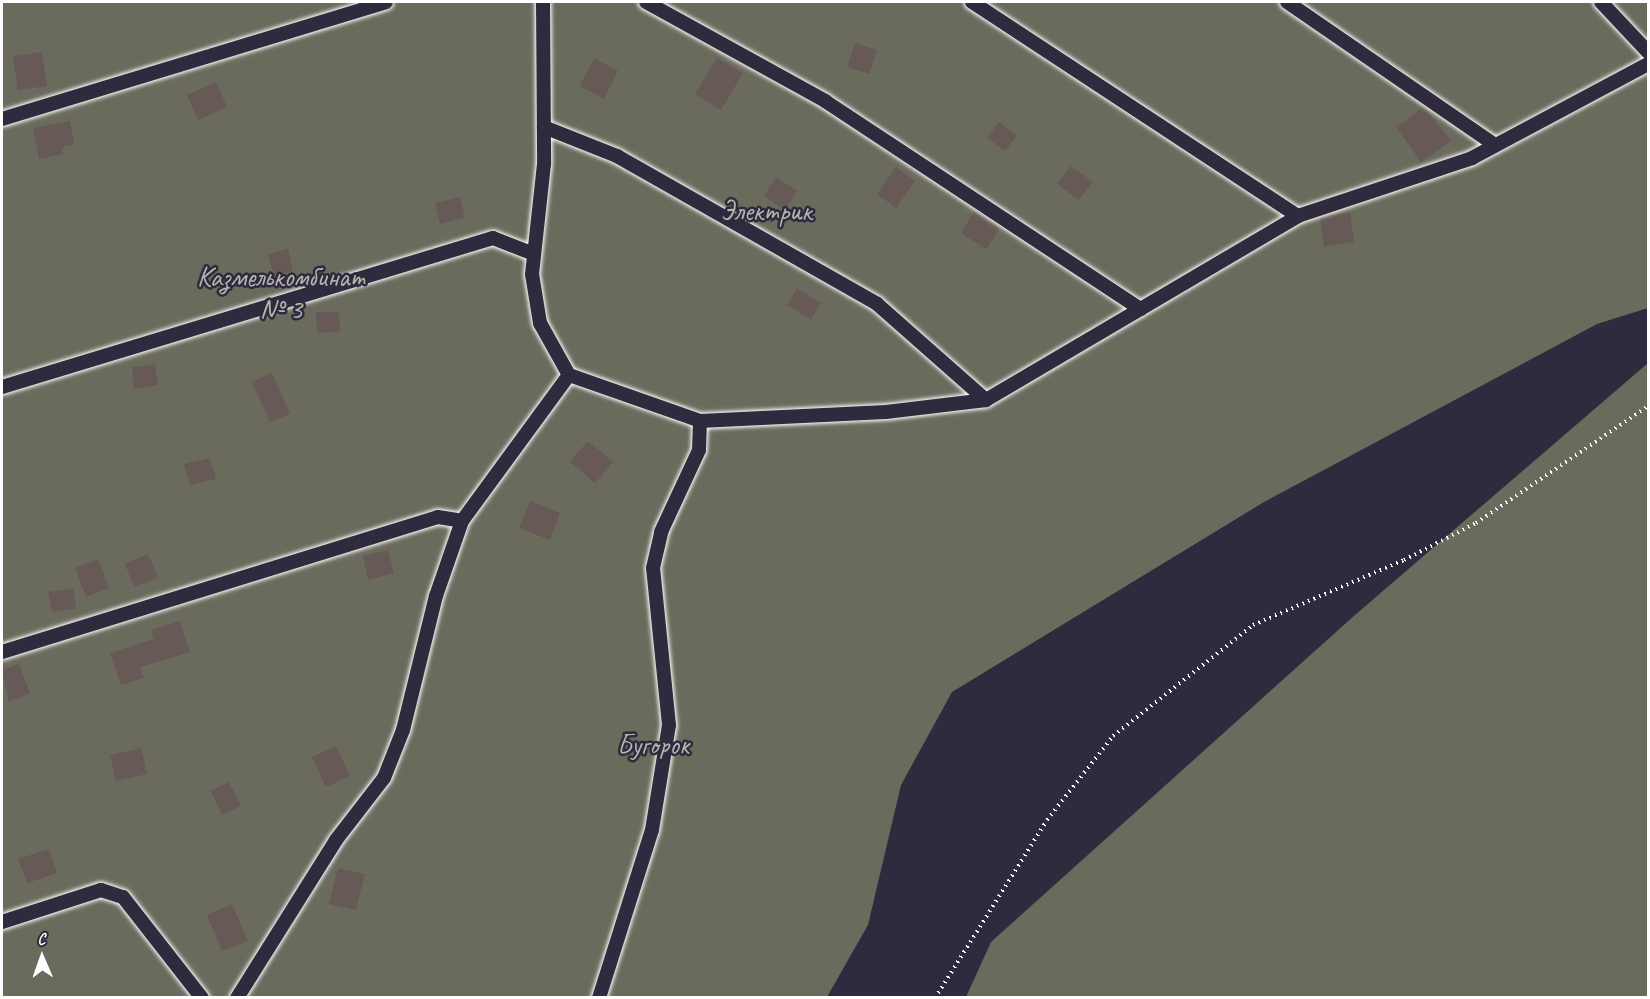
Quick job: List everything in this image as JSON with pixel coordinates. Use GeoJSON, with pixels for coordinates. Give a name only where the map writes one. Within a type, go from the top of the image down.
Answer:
{"type":"FeatureCollection","features":[{"type":"Feature","properties":{"kind":"lane"},"geometry":{"type":"LineString","coordinates":[[2,119],[386,2]]}},
{"type":"Feature","properties":{"kind":"lane"},"geometry":{"type":"LineString","coordinates":[[543,2],[544,164],[532,274],[540,322],[569,375],[699,421],[886,412],[986,400],[1298,216],[1472,158],[1648,64]]}},
{"type":"Feature","properties":{"kind":"lane"},"geometry":{"type":"LineString","coordinates":[[646,2],[825,101],[1141,309]]}},
{"type":"Feature","properties":{"kind":"lane"},"geometry":{"type":"LineString","coordinates":[[972,2],[1298,216]]}},
{"type":"Feature","properties":{"kind":"lane"},"geometry":{"type":"LineString","coordinates":[[1287,2],[1495,145]]}},
{"type":"Feature","properties":{"kind":"lane"},"geometry":{"type":"LineString","coordinates":[[1601,2],[1648,52]]}},
{"type":"Feature","properties":{"kind":"lane"},"geometry":{"type":"LineString","coordinates":[[544,127],[617,156],[877,304],[986,400]]}},
{"type":"Feature","properties":{"kind":"lane"},"geometry":{"type":"LineString","coordinates":[[2,387],[493,238],[534,254]]}},
{"type":"Feature","properties":{"kind":"lane"},"geometry":{"type":"LineString","coordinates":[[237,998],[336,840],[384,778],[403,730],[436,596],[462,521],[569,375]]}},
{"type":"Feature","properties":{"kind":"lane"},"geometry":{"type":"LineString","coordinates":[[599,998],[652,830],[669,725],[653,568],[662,532],[699,450],[699,421]]}},
{"type":"Feature","properties":{"kind":"lane"},"geometry":{"type":"LineString","coordinates":[[2,652],[438,517],[462,521]]}},
{"type":"Feature","properties":{"kind":"lane"},"geometry":{"type":"LineString","coordinates":[[2,922],[101,890],[123,897],[202,998]]}},
{"type":"Feature","properties":{"kind":"path"},"geometry":{"type":"LineString","coordinates":[[935,998],[1047,820],[1113,736],[1253,626],[1404,560],[1476,523],[1648,406]]}},
{"type":"Feature","properties":{"kind":"green space"},"geometry":{"type":"Polygon","coordinates":[[[2,2],[1648,2],[1648,308],[1597,324],[1264,502],[952,692],[901,785],[868,925],[827,997],[2,998],[2,2]]]}},
{"type":"Feature","properties":{"kind":"green space"},"geometry":{"type":"Polygon","coordinates":[[[1648,363],[1648,997],[966,997],[991,942],[1355,615],[1648,363]]]}},
{"type":"Feature","properties":{"kind":"building"},"geometry":{"type":"Polygon","coordinates":[[[855,43],[877,50],[869,74],[847,67],[855,43]]]}},
{"type":"Feature","properties":{"kind":"building"},"geometry":{"type":"Polygon","coordinates":[[[42,52],[47,86],[18,90],[13,56],[42,52]]]}},
{"type":"Feature","properties":{"kind":"building"},"geometry":{"type":"Polygon","coordinates":[[[594,58],[618,71],[604,99],[580,86],[594,58]]]}},
{"type":"Feature","properties":{"kind":"building"},"geometry":{"type":"Polygon","coordinates":[[[717,58],[743,73],[721,110],[695,94],[717,58]]]}},
{"type":"Feature","properties":{"kind":"building"},"geometry":{"type":"Polygon","coordinates":[[[216,82],[227,107],[198,120],[187,95],[216,82]]]}},
{"type":"Feature","properties":{"kind":"building"},"geometry":{"type":"Polygon","coordinates":[[[1424,107],[1451,141],[1421,162],[1396,127],[1424,107]]]}},
{"type":"Feature","properties":{"kind":"building"},"geometry":{"type":"Polygon","coordinates":[[[70,121],[74,145],[62,147],[63,154],[39,159],[33,128],[70,121]]]}},
{"type":"Feature","properties":{"kind":"building"},"geometry":{"type":"Polygon","coordinates":[[[999,122],[1017,135],[1005,151],[987,138],[999,122]]]}},
{"type":"Feature","properties":{"kind":"building"},"geometry":{"type":"Polygon","coordinates":[[[1071,166],[1093,182],[1079,200],[1057,184],[1071,166]]]}},
{"type":"Feature","properties":{"kind":"building"},"geometry":{"type":"Polygon","coordinates":[[[896,167],[915,181],[896,208],[877,194],[896,167]]]}},
{"type":"Feature","properties":{"kind":"building"},"geometry":{"type":"Polygon","coordinates":[[[776,177],[797,191],[785,210],[764,196],[776,177]]]}},
{"type":"Feature","properties":{"kind":"building"},"geometry":{"type":"Polygon","coordinates":[[[460,197],[465,217],[440,224],[435,203],[460,197]]]}},
{"type":"Feature","properties":{"kind":"building"},"geometry":{"type":"Polygon","coordinates":[[[974,212],[1000,228],[986,249],[961,233],[974,212]]]}},
{"type":"Feature","properties":{"kind":"building"},"geometry":{"type":"Polygon","coordinates":[[[1350,212],[1354,242],[1324,247],[1320,218],[1350,212]]]}},
{"type":"Feature","properties":{"kind":"building"},"geometry":{"type":"Polygon","coordinates":[[[288,249],[293,271],[274,276],[268,254],[288,249]]]}},
{"type":"Feature","properties":{"kind":"building"},"geometry":{"type":"Polygon","coordinates":[[[797,288],[821,303],[811,320],[787,305],[797,288]]]}},
{"type":"Feature","properties":{"kind":"building"},"geometry":{"type":"Polygon","coordinates":[[[316,312],[339,312],[340,332],[317,333],[316,312]]]}},
{"type":"Feature","properties":{"kind":"building"},"geometry":{"type":"Polygon","coordinates":[[[155,364],[158,385],[134,389],[132,367],[155,364]]]}},
{"type":"Feature","properties":{"kind":"building"},"geometry":{"type":"Polygon","coordinates":[[[272,373],[290,414],[270,422],[252,382],[272,373]]]}},
{"type":"Feature","properties":{"kind":"building"},"geometry":{"type":"Polygon","coordinates":[[[588,441],[613,462],[595,483],[570,462],[588,441]]]}},
{"type":"Feature","properties":{"kind":"building"},"geometry":{"type":"Polygon","coordinates":[[[210,458],[216,479],[190,485],[184,464],[210,458]]]}},
{"type":"Feature","properties":{"kind":"building"},"geometry":{"type":"Polygon","coordinates":[[[530,501],[560,513],[550,540],[519,528],[530,501]]]}},
{"type":"Feature","properties":{"kind":"building"},"geometry":{"type":"Polygon","coordinates":[[[388,550],[394,573],[368,580],[363,556],[388,550]]]}},
{"type":"Feature","properties":{"kind":"building"},"geometry":{"type":"Polygon","coordinates":[[[148,554],[158,578],[134,587],[125,564],[148,554]]]}},
{"type":"Feature","properties":{"kind":"building"},"geometry":{"type":"Polygon","coordinates":[[[98,559],[109,588],[86,597],[75,568],[98,559]]]}},
{"type":"Feature","properties":{"kind":"building"},"geometry":{"type":"Polygon","coordinates":[[[73,589],[76,609],[52,612],[48,592],[73,589]]]}},
{"type":"Feature","properties":{"kind":"building"},"geometry":{"type":"Polygon","coordinates":[[[180,621],[190,652],[140,667],[144,678],[121,685],[110,653],[154,639],[151,630],[180,621]]]}},
{"type":"Feature","properties":{"kind":"building"},"geometry":{"type":"Polygon","coordinates":[[[19,664],[30,693],[9,702],[2,670],[19,664]]]}},
{"type":"Feature","properties":{"kind":"building"},"geometry":{"type":"Polygon","coordinates":[[[336,746],[350,776],[326,787],[312,757],[336,746]]]}},
{"type":"Feature","properties":{"kind":"building"},"geometry":{"type":"Polygon","coordinates":[[[141,748],[147,774],[116,781],[110,755],[141,748]]]}},
{"type":"Feature","properties":{"kind":"building"},"geometry":{"type":"Polygon","coordinates":[[[229,782],[241,806],[222,815],[211,791],[229,782]]]}},
{"type":"Feature","properties":{"kind":"building"},"geometry":{"type":"Polygon","coordinates":[[[49,849],[57,873],[27,883],[18,859],[49,849]]]}},
{"type":"Feature","properties":{"kind":"building"},"geometry":{"type":"Polygon","coordinates":[[[338,868],[365,874],[356,910],[329,904],[338,868]]]}},
{"type":"Feature","properties":{"kind":"building"},"geometry":{"type":"Polygon","coordinates":[[[232,904],[248,941],[222,951],[207,915],[232,904]]]}},
{"type":"Feature","properties":{"kind":"park label","name":"Электрик"},"geometry":{"type":"Point","coordinates":[766,211]}},
{"type":"Feature","properties":{"kind":"park label","name":"Казмелькомбинат № 3"},"geometry":{"type":"Point","coordinates":[281,293]}},
{"type":"Feature","properties":{"kind":"park label","name":"Бугорок"},"geometry":{"type":"Point","coordinates":[653,745]}}]}
